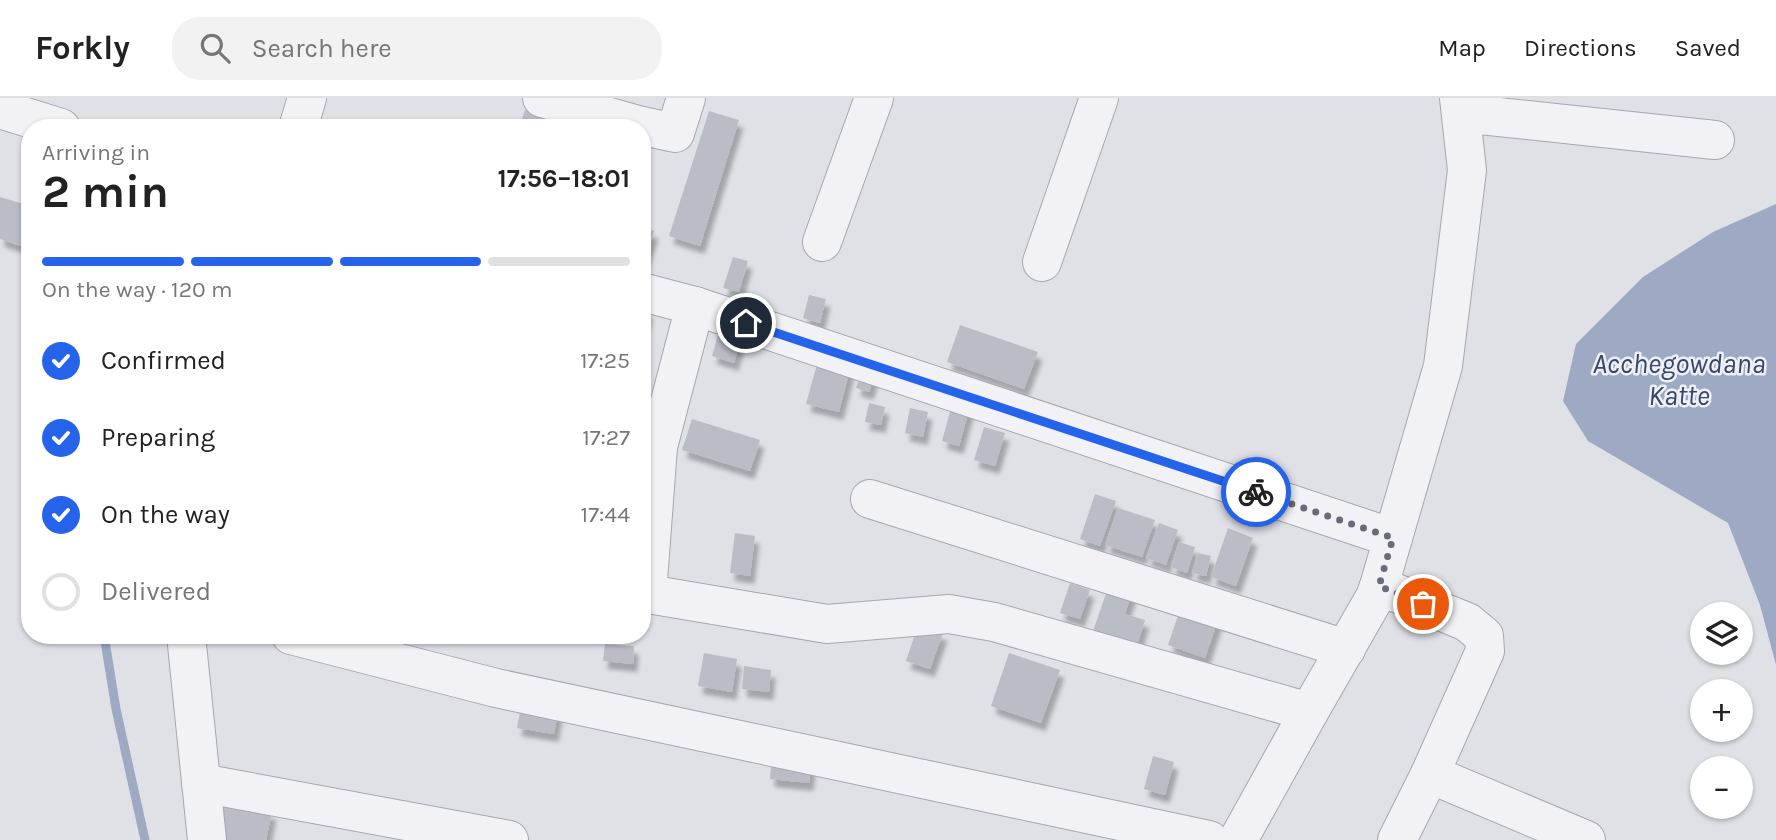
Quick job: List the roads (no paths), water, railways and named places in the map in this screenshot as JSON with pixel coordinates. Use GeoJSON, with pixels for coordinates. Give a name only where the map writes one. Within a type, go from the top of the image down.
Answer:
{"type":"FeatureCollection","features":[{"type":"Feature","properties":{"kind":"street"},"geometry":{"type":"LineString","coordinates":[[301,119],[307,98]]}},
{"type":"Feature","properties":{"kind":"street"},"geometry":{"type":"LineString","coordinates":[[542,98],[617,119]]}},
{"type":"Feature","properties":{"kind":"street"},"geometry":{"type":"LineString","coordinates":[[651,128],[675,133],[686,98]]}},
{"type":"Feature","properties":{"kind":"street"},"geometry":{"type":"LineString","coordinates":[[822,242],[874,98]]}},
{"type":"Feature","properties":{"kind":"street"},"geometry":{"type":"LineString","coordinates":[[1042,262],[1099,98]]}},
{"type":"Feature","properties":{"kind":"street"},"geometry":{"type":"LineString","coordinates":[[1238,840],[1379,586],[1443,366],[1468,170],[1460,106],[1714,140]]}},
{"type":"Feature","properties":{"kind":"street"},"geometry":{"type":"LineString","coordinates":[[0,109],[32,119]]}},
{"type":"Feature","properties":{"kind":"street"},"geometry":{"type":"LineString","coordinates":[[651,294],[695,306],[1393,538]]}},
{"type":"Feature","properties":{"kind":"street"},"geometry":{"type":"LineString","coordinates":[[651,442],[695,306]]}},
{"type":"Feature","properties":{"kind":"street"},"geometry":{"type":"LineString","coordinates":[[870,499],[1346,649]]}},
{"type":"Feature","properties":{"kind":"street"},"geometry":{"type":"LineString","coordinates":[[1379,586],[1466,622],[1484,636],[1485,651],[1397,840]]}},
{"type":"Feature","properties":{"kind":"street"},"geometry":{"type":"LineString","coordinates":[[651,594],[827,624],[949,614],[994,622],[1308,712]]}},
{"type":"Feature","properties":{"kind":"street"},"geometry":{"type":"LineString","coordinates":[[187,644],[207,840]]}},
{"type":"Feature","properties":{"kind":"street"},"geometry":{"type":"LineString","coordinates":[[326,644],[496,688],[1209,840]]}},
{"type":"Feature","properties":{"kind":"street"},"geometry":{"type":"LineString","coordinates":[[1430,774],[1586,840]]}},
{"type":"Feature","properties":{"kind":"street"},"geometry":{"type":"LineString","coordinates":[[201,783],[509,840]]}},
{"type":"Feature","properties":{"kind":"water","name":"Acchegowdana Katte"},"geometry":{"type":"Polygon","coordinates":[[[1776,204],[1776,665],[1760,605],[1728,523],[1588,441],[1563,401],[1576,344],[1643,277],[1713,232],[1776,204]]]}},
{"type":"Feature","properties":{"kind":"waterway"},"geometry":{"type":"LineString","coordinates":[[105,644],[116,709],[145,840]]}}]}
